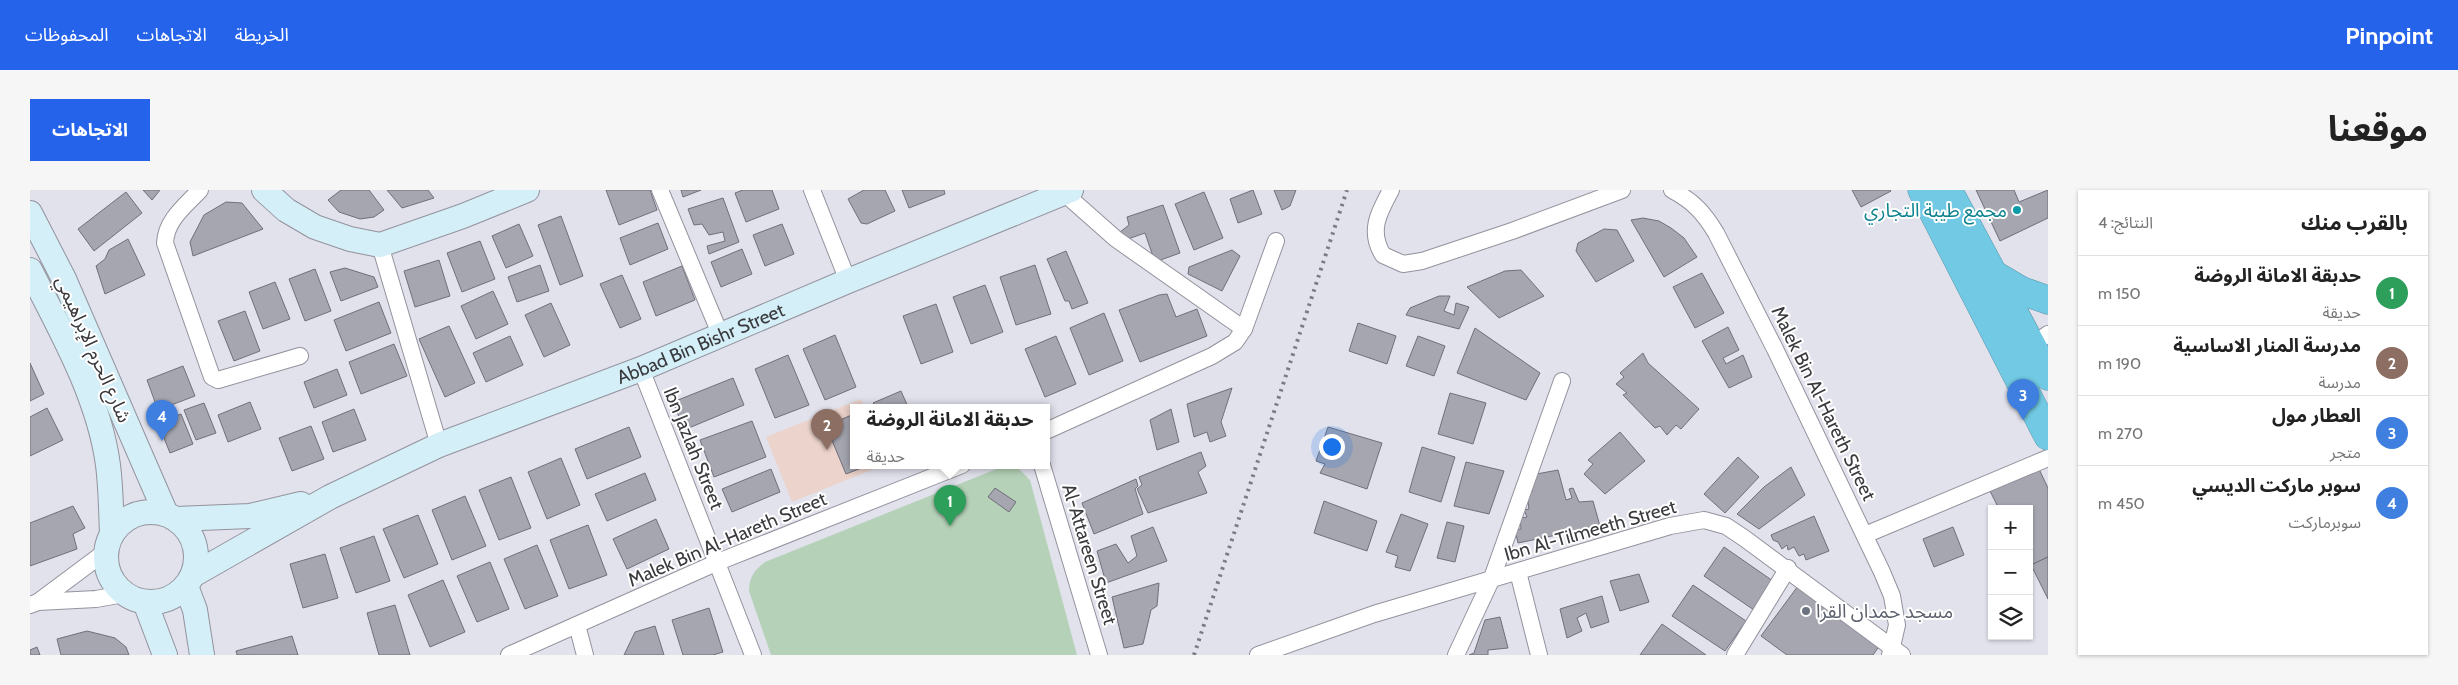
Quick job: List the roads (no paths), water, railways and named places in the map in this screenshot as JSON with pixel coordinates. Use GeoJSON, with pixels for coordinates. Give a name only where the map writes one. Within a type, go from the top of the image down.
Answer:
{"type":"FeatureCollection","features":[{"type":"Feature","properties":{"kind":"highway"},"geometry":{"type":"LineString","coordinates":[[1922,190],[2048,436]]}},
{"type":"Feature","properties":{"kind":"highway"},"geometry":{"type":"LineString","coordinates":[[1948,190],[1992,274],[2040,340],[2048,376]]}},
{"type":"Feature","properties":{"kind":"highway"},"geometry":{"type":"LineString","coordinates":[[1992,274],[2022,291],[2048,300]]}},
{"type":"Feature","properties":{"kind":"street"},"geometry":{"type":"LineString","coordinates":[[200,190],[169,222],[165,232],[165,243],[212,377],[218,380],[300,356]]}},
{"type":"Feature","properties":{"kind":"street"},"geometry":{"type":"LineString","coordinates":[[264,190],[286,210],[315,227],[350,239],[380,245],[463,216],[527,190]]}},
{"type":"Feature","properties":{"kind":"street"},"geometry":{"type":"LineString","coordinates":[[660,190],[721,336]]}},
{"type":"Feature","properties":{"kind":"street"},"geometry":{"type":"LineString","coordinates":[[812,190],[848,281]]}},
{"type":"Feature","properties":{"kind":"street"},"geometry":{"type":"LineString","coordinates":[[1391,190],[1375,225],[1375,236],[1383,254],[1403,264],[1448,253],[1622,190]]}},
{"type":"Feature","properties":{"kind":"street","name":"Malek Bin Al-Hareth Street"},"geometry":{"type":"LineString","coordinates":[[1672,190],[1689,199],[1705,214],[1716,233],[1865,535],[1892,596],[1897,625],[1894,653]]}},
{"type":"Feature","properties":{"kind":"street"},"geometry":{"type":"LineString","coordinates":[[1067,191],[1116,239],[1244,329]]}},
{"type":"Feature","properties":{"kind":"street","name":"Abbad Bin Bishr Street"},"geometry":{"type":"LineString","coordinates":[[190,581],[330,497],[439,445],[641,369],[1067,191]]}},
{"type":"Feature","properties":{"kind":"street","name":"شارع الحرم الإبراهيمي"},"geometry":{"type":"LineString","coordinates":[[30,213],[64,279],[171,517]]}},
{"type":"Feature","properties":{"kind":"street"},"geometry":{"type":"LineString","coordinates":[[1050,429],[1212,356],[1235,342],[1244,329],[1276,241]]}},
{"type":"Feature","properties":{"kind":"street"},"geometry":{"type":"LineString","coordinates":[[380,245],[439,445]]}},
{"type":"Feature","properties":{"kind":"street","name":"شارع الحرم الإبراهيمي"},"geometry":{"type":"LineString","coordinates":[[30,270],[79,372],[96,416],[108,465],[108,543]]}},
{"type":"Feature","properties":{"kind":"street"},"geometry":{"type":"LineString","coordinates":[[2010,360],[2040,340]]}},
{"type":"Feature","properties":{"kind":"street","name":"Ibn Jazlah Street"},"geometry":{"type":"LineString","coordinates":[[641,369],[753,655]]}},
{"type":"Feature","properties":{"kind":"street"},"geometry":{"type":"LineString","coordinates":[[1456,655],[1492,578],[1562,382]]}},
{"type":"Feature","properties":{"kind":"street"},"geometry":{"type":"LineString","coordinates":[[1865,535],[2048,458]]}},
{"type":"Feature","properties":{"kind":"street","name":"Malek Bin Al-Hareth Street"},"geometry":{"type":"LineString","coordinates":[[509,655],[718,562],[952,469]]}},
{"type":"Feature","properties":{"kind":"street","name":"Al-Attareen Street"},"geometry":{"type":"LineString","coordinates":[[1043,469],[1099,655]]}},
{"type":"Feature","properties":{"kind":"street","name":"Abbad Bin Bishr Street"},"geometry":{"type":"LineString","coordinates":[[171,517],[250,516],[330,497]]}},
{"type":"Feature","properties":{"kind":"street"},"geometry":{"type":"LineString","coordinates":[[34,603],[108,543],[122,522],[135,515],[150,512],[171,517],[186,528],[194,544],[196,563],[190,581],[202,655]]}},
{"type":"Feature","properties":{"kind":"street","name":"Ibn Al-Tilmeeth Street"},"geometry":{"type":"LineString","coordinates":[[1258,655],[1374,614],[1492,578],[1518,572],[1670,526],[1704,520],[1726,526],[1788,568],[1894,653]]}},
{"type":"Feature","properties":{"kind":"street"},"geometry":{"type":"LineString","coordinates":[[108,543],[110,577],[134,598],[165,655]]}},
{"type":"Feature","properties":{"kind":"street"},"geometry":{"type":"LineString","coordinates":[[1735,655],[1788,568]]}},
{"type":"Feature","properties":{"kind":"street"},"geometry":{"type":"LineString","coordinates":[[1518,572],[1539,655]]}},
{"type":"Feature","properties":{"kind":"street"},"geometry":{"type":"LineString","coordinates":[[34,603],[134,598],[167,600],[190,581]]}},
{"type":"Feature","properties":{"kind":"street"},"geometry":{"type":"LineString","coordinates":[[577,625],[585,655]]}},
{"type":"Feature","properties":{"kind":"railway"},"geometry":{"type":"LineString","coordinates":[[1194,655],[1347,190]]}},
{"type":"Feature","properties":{"kind":"place","name":"مجمع طيبة التجاري"},"geometry":{"type":"Point","coordinates":[2017,210]}},
{"type":"Feature","properties":{"kind":"place","name":"العطار مول"},"geometry":{"type":"Point","coordinates":[2023,420]}},
{"type":"Feature","properties":{"kind":"place","name":"سوبر ماركت الديسي"},"geometry":{"type":"Point","coordinates":[162,441]}},
{"type":"Feature","properties":{"kind":"place","name":"مدرسة المنار الاساسية"},"geometry":{"type":"Point","coordinates":[827,450]}},
{"type":"Feature","properties":{"kind":"place","name":"حدبقة الامانة الروضة"},"geometry":{"type":"Point","coordinates":[950,526]}},
{"type":"Feature","properties":{"kind":"place","name":"مسجد حمدان القرا"},"geometry":{"type":"Point","coordinates":[1806,611]}}]}
